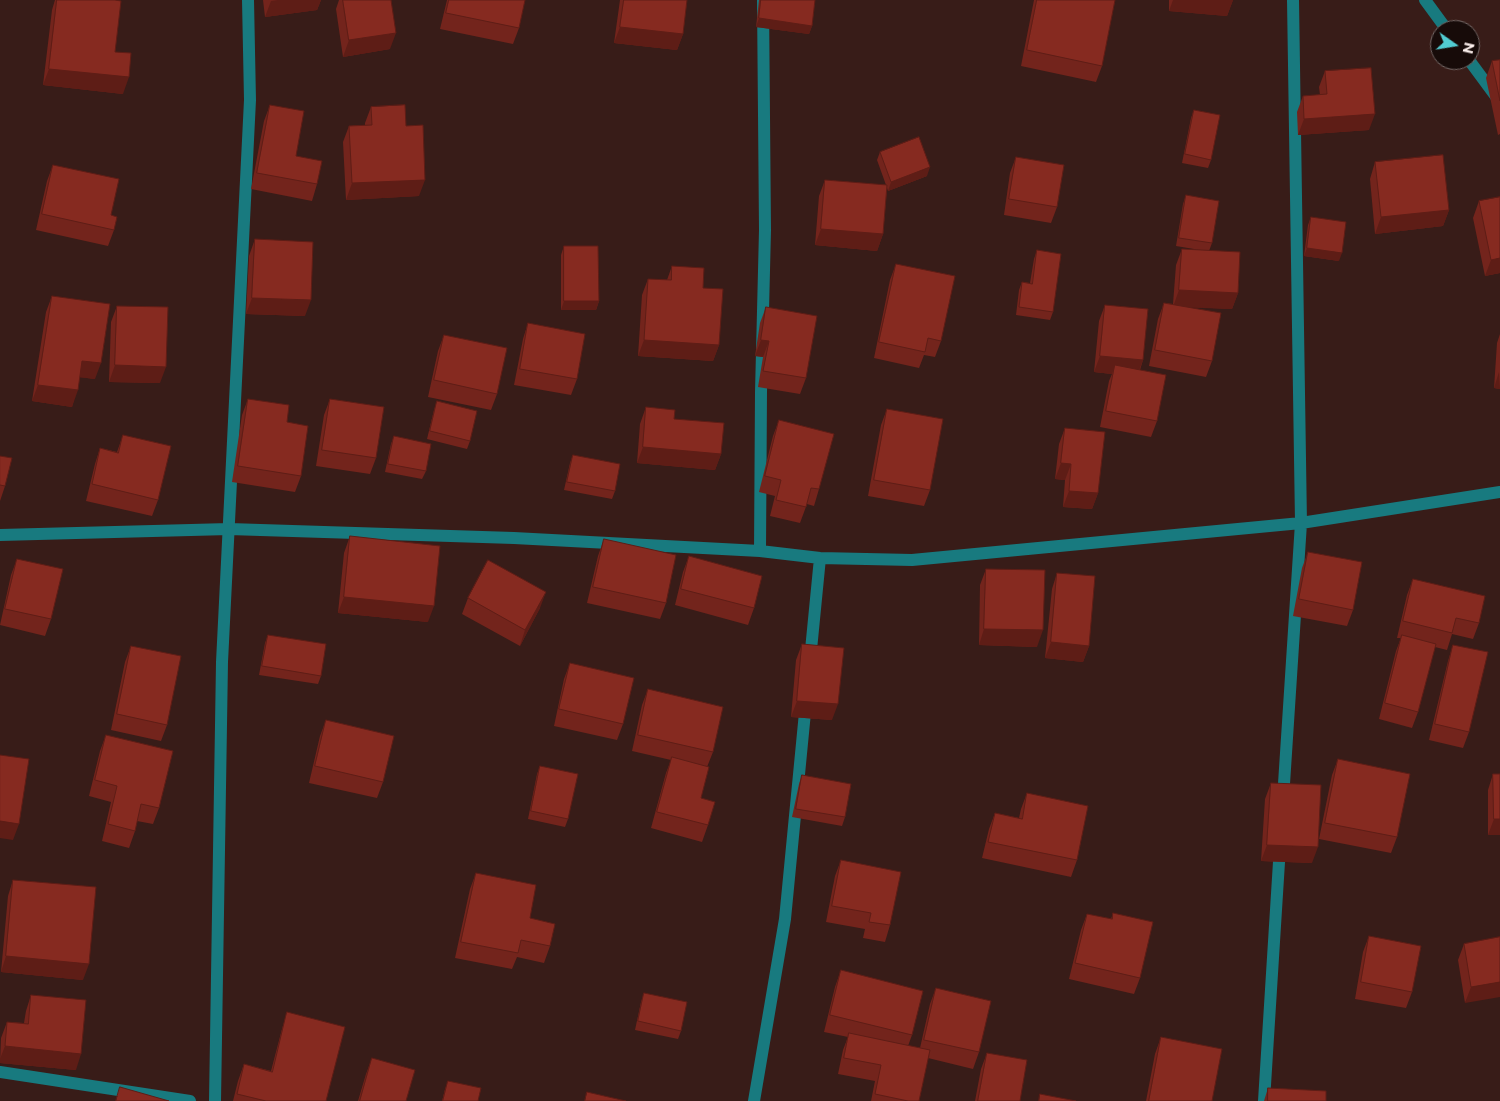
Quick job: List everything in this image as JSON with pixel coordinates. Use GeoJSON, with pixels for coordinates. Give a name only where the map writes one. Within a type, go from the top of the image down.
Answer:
{"type":"FeatureCollection","features":[{"type":"Feature","properties":{"kind":"street"},"geometry":{"type":"LineString","coordinates":[[214,1101],[222,672],[250,100],[248,0]]}},
{"type":"Feature","properties":{"kind":"street"},"geometry":{"type":"LineString","coordinates":[[760,551],[765,230],[763,0]]}},
{"type":"Feature","properties":{"kind":"street"},"geometry":{"type":"LineString","coordinates":[[1282,816],[1301,523],[1292,0]]}},
{"type":"Feature","properties":{"kind":"street"},"geometry":{"type":"LineString","coordinates":[[1425,0],[1440,20]]}},
{"type":"Feature","properties":{"kind":"street"},"geometry":{"type":"LineString","coordinates":[[1476,70],[1500,102]]}},
{"type":"Feature","properties":{"kind":"street"},"geometry":{"type":"LineString","coordinates":[[0,535],[229,529],[514,538],[760,551],[820,558],[912,560],[1301,523],[1500,492]]}},
{"type":"Feature","properties":{"kind":"street"},"geometry":{"type":"LineString","coordinates":[[809,675],[820,558]]}},
{"type":"Feature","properties":{"kind":"street"},"geometry":{"type":"LineString","coordinates":[[754,1101],[785,919],[807,694]]}},
{"type":"Feature","properties":{"kind":"street"},"geometry":{"type":"LineString","coordinates":[[1264,1101],[1280,836]]}},
{"type":"Feature","properties":{"kind":"street"},"geometry":{"type":"LineString","coordinates":[[0,1072],[190,1101]]}},
{"type":"Feature","properties":{"kind":"building"},"geometry":{"type":"Polygon","coordinates":[[[57,0],[121,1],[115,52],[131,53],[129,77],[49,69],[57,0]]]}},
{"type":"Feature","properties":{"kind":"building"},"geometry":{"type":"Polygon","coordinates":[[[343,0],[391,0],[396,33],[349,40],[343,0]]]}},
{"type":"Feature","properties":{"kind":"building"},"geometry":{"type":"Polygon","coordinates":[[[449,0],[525,0],[519,28],[446,13],[449,0]]]}},
{"type":"Feature","properties":{"kind":"building"},"geometry":{"type":"Polygon","coordinates":[[[624,0],[687,0],[683,34],[620,27],[624,0]]]}},
{"type":"Feature","properties":{"kind":"building"},"geometry":{"type":"Polygon","coordinates":[[[761,0],[815,0],[812,26],[759,18],[761,0]]]}},
{"type":"Feature","properties":{"kind":"building"},"geometry":{"type":"Polygon","coordinates":[[[1037,0],[1115,0],[1102,66],[1027,50],[1037,0]]]}},
{"type":"Feature","properties":{"kind":"building"},"geometry":{"type":"Polygon","coordinates":[[[1500,60],[1500,101],[1492,61],[1500,60]]]}},
{"type":"Feature","properties":{"kind":"building"},"geometry":{"type":"Polygon","coordinates":[[[1371,68],[1375,114],[1304,119],[1303,96],[1327,94],[1325,71],[1371,68]]]}},
{"type":"Feature","properties":{"kind":"building"},"geometry":{"type":"Polygon","coordinates":[[[270,105],[304,111],[296,156],[322,161],[317,184],[257,173],[270,105]]]}},
{"type":"Feature","properties":{"kind":"building"},"geometry":{"type":"Polygon","coordinates":[[[405,105],[406,126],[423,125],[425,180],[352,183],[349,126],[372,125],[371,107],[405,105]]]}},
{"type":"Feature","properties":{"kind":"building"},"geometry":{"type":"Polygon","coordinates":[[[1194,110],[1220,115],[1211,160],[1185,154],[1194,110]]]}},
{"type":"Feature","properties":{"kind":"building"},"geometry":{"type":"Polygon","coordinates":[[[919,137],[930,167],[891,182],[880,152],[919,137]]]}},
{"type":"Feature","properties":{"kind":"building"},"geometry":{"type":"Polygon","coordinates":[[[1443,155],[1449,210],[1381,217],[1375,162],[1443,155]]]}},
{"type":"Feature","properties":{"kind":"building"},"geometry":{"type":"Polygon","coordinates":[[[1016,157],[1064,165],[1057,207],[1009,199],[1016,157]]]}},
{"type":"Feature","properties":{"kind":"building"},"geometry":{"type":"Polygon","coordinates":[[[53,165],[119,179],[111,215],[117,217],[114,230],[42,214],[53,165]]]}},
{"type":"Feature","properties":{"kind":"building"},"geometry":{"type":"Polygon","coordinates":[[[825,180],[887,185],[883,234],[821,229],[825,180]]]}},
{"type":"Feature","properties":{"kind":"building"},"geometry":{"type":"Polygon","coordinates":[[[1186,195],[1219,201],[1212,243],[1179,238],[1186,195]]]}},
{"type":"Feature","properties":{"kind":"building"},"geometry":{"type":"Polygon","coordinates":[[[1500,197],[1500,258],[1491,260],[1479,201],[1500,197]]]}},
{"type":"Feature","properties":{"kind":"building"},"geometry":{"type":"Polygon","coordinates":[[[1311,217],[1346,222],[1342,253],[1307,248],[1311,217]]]}},
{"type":"Feature","properties":{"kind":"building"},"geometry":{"type":"Polygon","coordinates":[[[255,239],[313,242],[311,300],[252,298],[255,239]]]}},
{"type":"Feature","properties":{"kind":"building"},"geometry":{"type":"Polygon","coordinates":[[[564,246],[598,246],[599,301],[564,301],[564,246]]]}},
{"type":"Feature","properties":{"kind":"building"},"geometry":{"type":"Polygon","coordinates":[[[1182,249],[1240,252],[1238,293],[1179,290],[1182,249]]]}},
{"type":"Feature","properties":{"kind":"building"},"geometry":{"type":"Polygon","coordinates":[[[1037,250],[1061,254],[1053,312],[1019,307],[1022,282],[1032,284],[1037,250]]]}},
{"type":"Feature","properties":{"kind":"building"},"geometry":{"type":"Polygon","coordinates":[[[896,264],[955,276],[941,341],[928,338],[925,352],[879,342],[896,264]]]}},
{"type":"Feature","properties":{"kind":"building"},"geometry":{"type":"Polygon","coordinates":[[[672,266],[704,268],[703,288],[723,289],[719,345],[644,340],[648,279],[671,280],[672,266]]]}},
{"type":"Feature","properties":{"kind":"building"},"geometry":{"type":"Polygon","coordinates":[[[52,296],[110,304],[101,363],[82,361],[78,390],[38,385],[52,296]]]}},
{"type":"Feature","properties":{"kind":"building"},"geometry":{"type":"Polygon","coordinates":[[[1164,303],[1221,313],[1212,361],[1155,350],[1164,303]]]}},
{"type":"Feature","properties":{"kind":"building"},"geometry":{"type":"Polygon","coordinates":[[[1105,305],[1148,309],[1143,360],[1100,356],[1105,305]]]}},
{"type":"Feature","properties":{"kind":"building"},"geometry":{"type":"Polygon","coordinates":[[[117,306],[168,307],[166,367],[115,365],[117,306]]]}},
{"type":"Feature","properties":{"kind":"building"},"geometry":{"type":"Polygon","coordinates":[[[766,307],[817,316],[806,378],[763,371],[769,341],[761,340],[766,307]]]}},
{"type":"Feature","properties":{"kind":"building"},"geometry":{"type":"Polygon","coordinates":[[[528,323],[585,334],[577,379],[520,369],[528,323]]]}},
{"type":"Feature","properties":{"kind":"building"},"geometry":{"type":"Polygon","coordinates":[[[444,335],[507,348],[497,394],[434,380],[444,335]]]}},
{"type":"Feature","properties":{"kind":"building"},"geometry":{"type":"Polygon","coordinates":[[[1115,365],[1166,375],[1157,421],[1106,411],[1115,365]]]}},
{"type":"Feature","properties":{"kind":"building"},"geometry":{"type":"Polygon","coordinates":[[[248,399],[289,405],[287,422],[308,426],[301,476],[238,466],[248,399]]]}},
{"type":"Feature","properties":{"kind":"building"},"geometry":{"type":"Polygon","coordinates":[[[330,399],[384,407],[376,458],[322,450],[330,399]]]}},
{"type":"Feature","properties":{"kind":"building"},"geometry":{"type":"Polygon","coordinates":[[[437,401],[477,411],[470,441],[430,431],[437,401]]]}},
{"type":"Feature","properties":{"kind":"building"},"geometry":{"type":"Polygon","coordinates":[[[646,407],[675,410],[674,419],[724,423],[721,454],[643,447],[646,407]]]}},
{"type":"Feature","properties":{"kind":"building"},"geometry":{"type":"Polygon","coordinates":[[[887,409],[943,419],[930,490],[874,480],[887,409]]]}},
{"type":"Feature","properties":{"kind":"building"},"geometry":{"type":"Polygon","coordinates":[[[779,420],[834,434],[819,489],[811,488],[806,507],[776,500],[781,480],[765,476],[779,420]]]}},
{"type":"Feature","properties":{"kind":"building"},"geometry":{"type":"Polygon","coordinates":[[[1065,428],[1105,432],[1098,493],[1069,491],[1071,464],[1061,463],[1065,428]]]}},
{"type":"Feature","properties":{"kind":"building"},"geometry":{"type":"Polygon","coordinates":[[[123,435],[171,446],[158,500],[92,484],[100,448],[118,453],[123,435]]]}},
{"type":"Feature","properties":{"kind":"building"},"geometry":{"type":"Polygon","coordinates":[[[394,436],[431,444],[426,471],[388,464],[394,436]]]}},
{"type":"Feature","properties":{"kind":"building"},"geometry":{"type":"Polygon","coordinates":[[[573,455],[620,464],[615,491],[567,482],[573,455]]]}},
{"type":"Feature","properties":{"kind":"building"},"geometry":{"type":"Polygon","coordinates":[[[0,456],[12,458],[5,486],[0,485],[0,456]]]}},
{"type":"Feature","properties":{"kind":"building"},"geometry":{"type":"Polygon","coordinates":[[[350,536],[440,546],[434,606],[344,597],[350,536]]]}},
{"type":"Feature","properties":{"kind":"building"},"geometry":{"type":"Polygon","coordinates":[[[604,539],[676,555],[666,603],[593,587],[604,539]]]}},
{"type":"Feature","properties":{"kind":"building"},"geometry":{"type":"Polygon","coordinates":[[[1308,552],[1362,562],[1353,610],[1299,599],[1308,552]]]}},
{"type":"Feature","properties":{"kind":"building"},"geometry":{"type":"Polygon","coordinates":[[[689,556],[762,576],[754,608],[681,589],[689,556]]]}},
{"type":"Feature","properties":{"kind":"building"},"geometry":{"type":"Polygon","coordinates":[[[17,559],[63,569],[51,619],[5,609],[17,559]]]}},
{"type":"Feature","properties":{"kind":"building"},"geometry":{"type":"Polygon","coordinates":[[[488,560],[546,592],[525,630],[468,598],[488,560]]]}},
{"type":"Feature","properties":{"kind":"building"},"geometry":{"type":"Polygon","coordinates":[[[986,569],[1045,570],[1043,630],[984,629],[986,569]]]}},
{"type":"Feature","properties":{"kind":"building"},"geometry":{"type":"Polygon","coordinates":[[[1057,573],[1095,576],[1089,646],[1051,642],[1057,573]]]}},
{"type":"Feature","properties":{"kind":"building"},"geometry":{"type":"Polygon","coordinates":[[[1413,579],[1485,596],[1479,623],[1456,618],[1452,633],[1403,621],[1413,579]]]}},
{"type":"Feature","properties":{"kind":"building"},"geometry":{"type":"Polygon","coordinates":[[[268,635],[326,644],[321,676],[262,666],[268,635]]]}},
{"type":"Feature","properties":{"kind":"building"},"geometry":{"type":"Polygon","coordinates":[[[1402,635],[1436,644],[1418,712],[1385,703],[1402,635]]]}},
{"type":"Feature","properties":{"kind":"building"},"geometry":{"type":"Polygon","coordinates":[[[802,644],[844,648],[838,704],[797,701],[802,644]]]}},
{"type":"Feature","properties":{"kind":"building"},"geometry":{"type":"Polygon","coordinates":[[[1453,645],[1488,652],[1469,732],[1435,724],[1453,645]]]}},
{"type":"Feature","properties":{"kind":"building"},"geometry":{"type":"Polygon","coordinates":[[[131,646],[181,656],[167,725],[117,714],[131,646]]]}},
{"type":"Feature","properties":{"kind":"building"},"geometry":{"type":"Polygon","coordinates":[[[570,663],[634,678],[623,724],[559,709],[570,663]]]}},
{"type":"Feature","properties":{"kind":"building"},"geometry":{"type":"Polygon","coordinates":[[[648,689],[723,707],[713,752],[638,735],[648,689]]]}},
{"type":"Feature","properties":{"kind":"building"},"geometry":{"type":"Polygon","coordinates":[[[326,720],[394,736],[383,782],[315,766],[326,720]]]}},
{"type":"Feature","properties":{"kind":"building"},"geometry":{"type":"Polygon","coordinates":[[[106,735],[173,751],[159,808],[141,804],[135,831],[108,824],[117,786],[95,780],[106,735]]]}},
{"type":"Feature","properties":{"kind":"building"},"geometry":{"type":"Polygon","coordinates":[[[0,755],[29,759],[19,824],[0,821],[0,755]]]}},
{"type":"Feature","properties":{"kind":"building"},"geometry":{"type":"Polygon","coordinates":[[[672,757],[709,767],[701,798],[715,802],[708,825],[657,812],[672,757]]]}},
{"type":"Feature","properties":{"kind":"building"},"geometry":{"type":"Polygon","coordinates":[[[1338,759],[1410,774],[1397,837],[1325,823],[1338,759]]]}},
{"type":"Feature","properties":{"kind":"building"},"geometry":{"type":"Polygon","coordinates":[[[540,766],[578,774],[568,819],[531,811],[540,766]]]}},
{"type":"Feature","properties":{"kind":"building"},"geometry":{"type":"Polygon","coordinates":[[[1493,774],[1500,774],[1500,819],[1494,819],[1493,774]]]}},
{"type":"Feature","properties":{"kind":"building"},"geometry":{"type":"Polygon","coordinates":[[[802,775],[851,784],[845,817],[796,809],[802,775]]]}},
{"type":"Feature","properties":{"kind":"building"},"geometry":{"type":"Polygon","coordinates":[[[1271,783],[1321,785],[1318,847],[1267,845],[1271,783]]]}},
{"type":"Feature","properties":{"kind":"building"},"geometry":{"type":"Polygon","coordinates":[[[1027,793],[1088,806],[1077,860],[988,842],[995,813],[1022,819],[1027,793]]]}},
{"type":"Feature","properties":{"kind":"building"},"geometry":{"type":"Polygon","coordinates":[[[841,860],[901,872],[890,925],[869,922],[871,913],[832,906],[841,860]]]}},
{"type":"Feature","properties":{"kind":"building"},"geometry":{"type":"Polygon","coordinates":[[[476,873],[536,885],[530,918],[555,924],[550,946],[521,940],[518,953],[461,942],[476,873]]]}},
{"type":"Feature","properties":{"kind":"building"},"geometry":{"type":"Polygon","coordinates":[[[13,880],[96,887],[89,964],[6,956],[13,880]]]}},
{"type":"Feature","properties":{"kind":"building"},"geometry":{"type":"Polygon","coordinates":[[[1113,913],[1153,922],[1140,978],[1075,963],[1087,914],[1112,919],[1113,913]]]}},
{"type":"Feature","properties":{"kind":"building"},"geometry":{"type":"Polygon","coordinates":[[[1369,936],[1421,946],[1412,992],[1361,982],[1369,936]]]}},
{"type":"Feature","properties":{"kind":"building"},"geometry":{"type":"Polygon","coordinates":[[[1500,937],[1500,982],[1471,987],[1464,944],[1500,937]]]}},
{"type":"Feature","properties":{"kind":"building"},"geometry":{"type":"Polygon","coordinates":[[[841,970],[923,991],[912,1035],[830,1015],[841,970]]]}},
{"type":"Feature","properties":{"kind":"building"},"geometry":{"type":"Polygon","coordinates":[[[936,988],[991,1001],[979,1052],[924,1040],[936,988]]]}},
{"type":"Feature","properties":{"kind":"building"},"geometry":{"type":"Polygon","coordinates":[[[644,993],[687,1002],[681,1031],[638,1021],[644,993]]]}},
{"type":"Feature","properties":{"kind":"building"},"geometry":{"type":"Polygon","coordinates":[[[31,995],[86,1000],[81,1054],[5,1046],[7,1022],[28,1024],[31,995]]]}},
{"type":"Feature","properties":{"kind":"building"},"geometry":{"type":"Polygon","coordinates":[[[287,1012],[345,1027],[326,1101],[266,1101],[237,1094],[244,1064],[272,1072],[287,1012]]]}},
{"type":"Feature","properties":{"kind":"building"},"geometry":{"type":"Polygon","coordinates":[[[849,1033],[930,1050],[919,1101],[908,1101],[875,1094],[881,1065],[844,1058],[849,1033]]]}},
{"type":"Feature","properties":{"kind":"building"},"geometry":{"type":"Polygon","coordinates":[[[1161,1037],[1222,1049],[1212,1101],[1149,1101],[1161,1037]]]}},
{"type":"Feature","properties":{"kind":"building"},"geometry":{"type":"Polygon","coordinates":[[[987,1053],[1027,1060],[1020,1101],[978,1101],[987,1053]]]}},
{"type":"Feature","properties":{"kind":"building"},"geometry":{"type":"Polygon","coordinates":[[[372,1058],[415,1070],[406,1101],[360,1101],[372,1058]]]}},
{"type":"Feature","properties":{"kind":"building"},"geometry":{"type":"Polygon","coordinates":[[[448,1081],[481,1088],[478,1101],[443,1101],[448,1081]]]}},
{"type":"Feature","properties":{"kind":"building"},"geometry":{"type":"Polygon","coordinates":[[[120,1087],[169,1101],[116,1101],[120,1087]]]}},
{"type":"Feature","properties":{"kind":"building"},"geometry":{"type":"Polygon","coordinates":[[[1268,1088],[1326,1091],[1326,1101],[1268,1101],[1268,1088]]]}},
{"type":"Feature","properties":{"kind":"building"},"geometry":{"type":"Polygon","coordinates":[[[587,1092],[626,1101],[585,1101],[587,1092]]]}},
{"type":"Feature","properties":{"kind":"building"},"geometry":{"type":"Polygon","coordinates":[[[1040,1094],[1076,1101],[1039,1101],[1040,1094]]]}}]}
